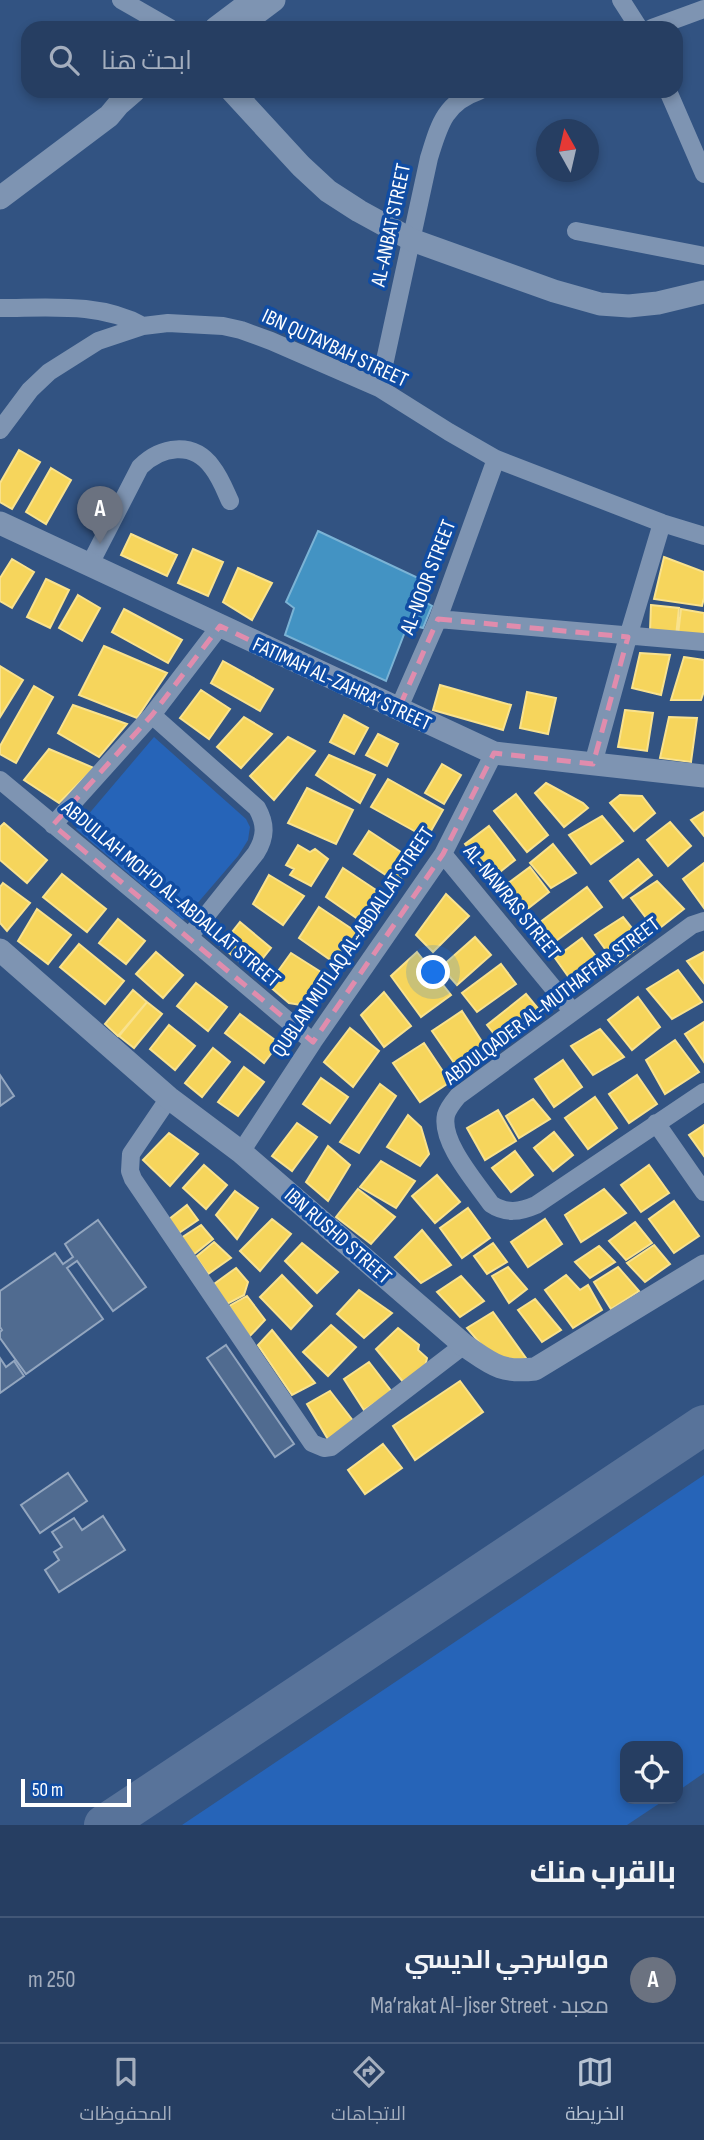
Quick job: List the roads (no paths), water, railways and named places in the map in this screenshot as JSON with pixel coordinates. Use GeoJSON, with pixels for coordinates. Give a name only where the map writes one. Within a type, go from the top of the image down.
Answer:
{"type":"FeatureCollection","features":[{"type":"Feature","properties":{"kind":"street"},"geometry":{"type":"LineString","coordinates":[[121,0],[158,21]]}},
{"type":"Feature","properties":{"kind":"street"},"geometry":{"type":"LineString","coordinates":[[225,21],[253,0]]}},
{"type":"Feature","properties":{"kind":"street"},"geometry":{"type":"LineString","coordinates":[[246,21],[274,0]]}},
{"type":"Feature","properties":{"kind":"street"},"geometry":{"type":"LineString","coordinates":[[621,0],[634,21]]}},
{"type":"Feature","properties":{"kind":"street"},"geometry":{"type":"LineString","coordinates":[[671,21],[704,9]]}},
{"type":"Feature","properties":{"kind":"street"},"geometry":{"type":"LineString","coordinates":[[0,197],[109,116],[126,98]]}},
{"type":"Feature","properties":{"kind":"street"},"geometry":{"type":"LineString","coordinates":[[109,116],[132,107],[144,98]]}},
{"type":"Feature","properties":{"kind":"street"},"geometry":{"type":"LineString","coordinates":[[240,98],[314,179],[343,201],[412,240],[600,304],[629,306],[658,303],[704,292]]}},
{"type":"Feature","properties":{"kind":"street","name":"AL-ANBAT STREET"},"geometry":{"type":"LineString","coordinates":[[379,388],[429,158],[443,118],[461,98]]}},
{"type":"Feature","properties":{"kind":"street"},"geometry":{"type":"LineString","coordinates":[[671,98],[704,174]]}},
{"type":"Feature","properties":{"kind":"street"},"geometry":{"type":"LineString","coordinates":[[576,231],[704,256]]}},
{"type":"Feature","properties":{"kind":"street"},"geometry":{"type":"LineString","coordinates":[[0,308],[106,311],[125,316],[143,326]]}},
{"type":"Feature","properties":{"kind":"street","name":"IBN QUTAYBAH STREET"},"geometry":{"type":"LineString","coordinates":[[0,430],[30,390],[49,372],[98,341],[143,326],[200,323],[241,330],[379,388],[496,458],[662,523],[704,536]]}},
{"type":"Feature","properties":{"kind":"street"},"geometry":{"type":"LineString","coordinates":[[89,566],[140,467],[159,452],[181,449],[200,455],[215,470],[230,501]]}},
{"type":"Feature","properties":{"kind":"street","name":"AL-NOOR STREET"},"geometry":{"type":"LineString","coordinates":[[398,710],[438,619],[496,458]]}},
{"type":"Feature","properties":{"kind":"street","name":"FATIMAH AL-ZAHRA’ STREET"},"geometry":{"type":"LineString","coordinates":[[0,523],[494,753],[704,776]]}},
{"type":"Feature","properties":{"kind":"street"},"geometry":{"type":"LineString","coordinates":[[593,764],[662,523]]}},
{"type":"Feature","properties":{"kind":"street"},"geometry":{"type":"LineString","coordinates":[[438,619],[704,642]]}},
{"type":"Feature","properties":{"kind":"street"},"geometry":{"type":"LineString","coordinates":[[53,825],[152,715],[220,626]]}},
{"type":"Feature","properties":{"kind":"street"},"geometry":{"type":"LineString","coordinates":[[152,715],[257,808],[264,827],[262,842],[256,853],[189,937]]}},
{"type":"Feature","properties":{"kind":"street","name":"QUBLAN MUTLAQ AL-ABDALLAT STREET"},"geometry":{"type":"LineString","coordinates":[[241,1152],[313,1042],[443,854],[494,753]]}},
{"type":"Feature","properties":{"kind":"street","name":"ABDULLAH MOH’D AL-ABDALLAT STREET"},"geometry":{"type":"LineString","coordinates":[[0,780],[313,1042]]}},
{"type":"Feature","properties":{"kind":"street","name":"AL-NAWRAS STREET"},"geometry":{"type":"LineString","coordinates":[[443,854],[573,1012]]}},
{"type":"Feature","properties":{"kind":"street","name":"ABDULQADER AL-MUTHAFFAR STREET"},"geometry":{"type":"LineString","coordinates":[[704,921],[692,925],[458,1096],[450,1105],[446,1116],[447,1136],[491,1205],[507,1211],[526,1209],[536,1205],[704,1092]]}},
{"type":"Feature","properties":{"kind":"street","name":"IBN RUSHD STREET"},"geometry":{"type":"LineString","coordinates":[[0,950],[169,1098],[241,1152],[464,1345],[499,1368],[535,1370],[704,1266]]}},
{"type":"Feature","properties":{"kind":"street"},"geometry":{"type":"LineString","coordinates":[[169,1098],[131,1154],[130,1171],[133,1180],[312,1443],[324,1448],[331,1447],[464,1345]]}},
{"type":"Feature","properties":{"kind":"street"},"geometry":{"type":"LineString","coordinates":[[656,1123],[704,1192]]}},
{"type":"Feature","properties":{"kind":"place","name":"مواسرجي الديسي"},"geometry":{"type":"Point","coordinates":[100,544]}}]}
